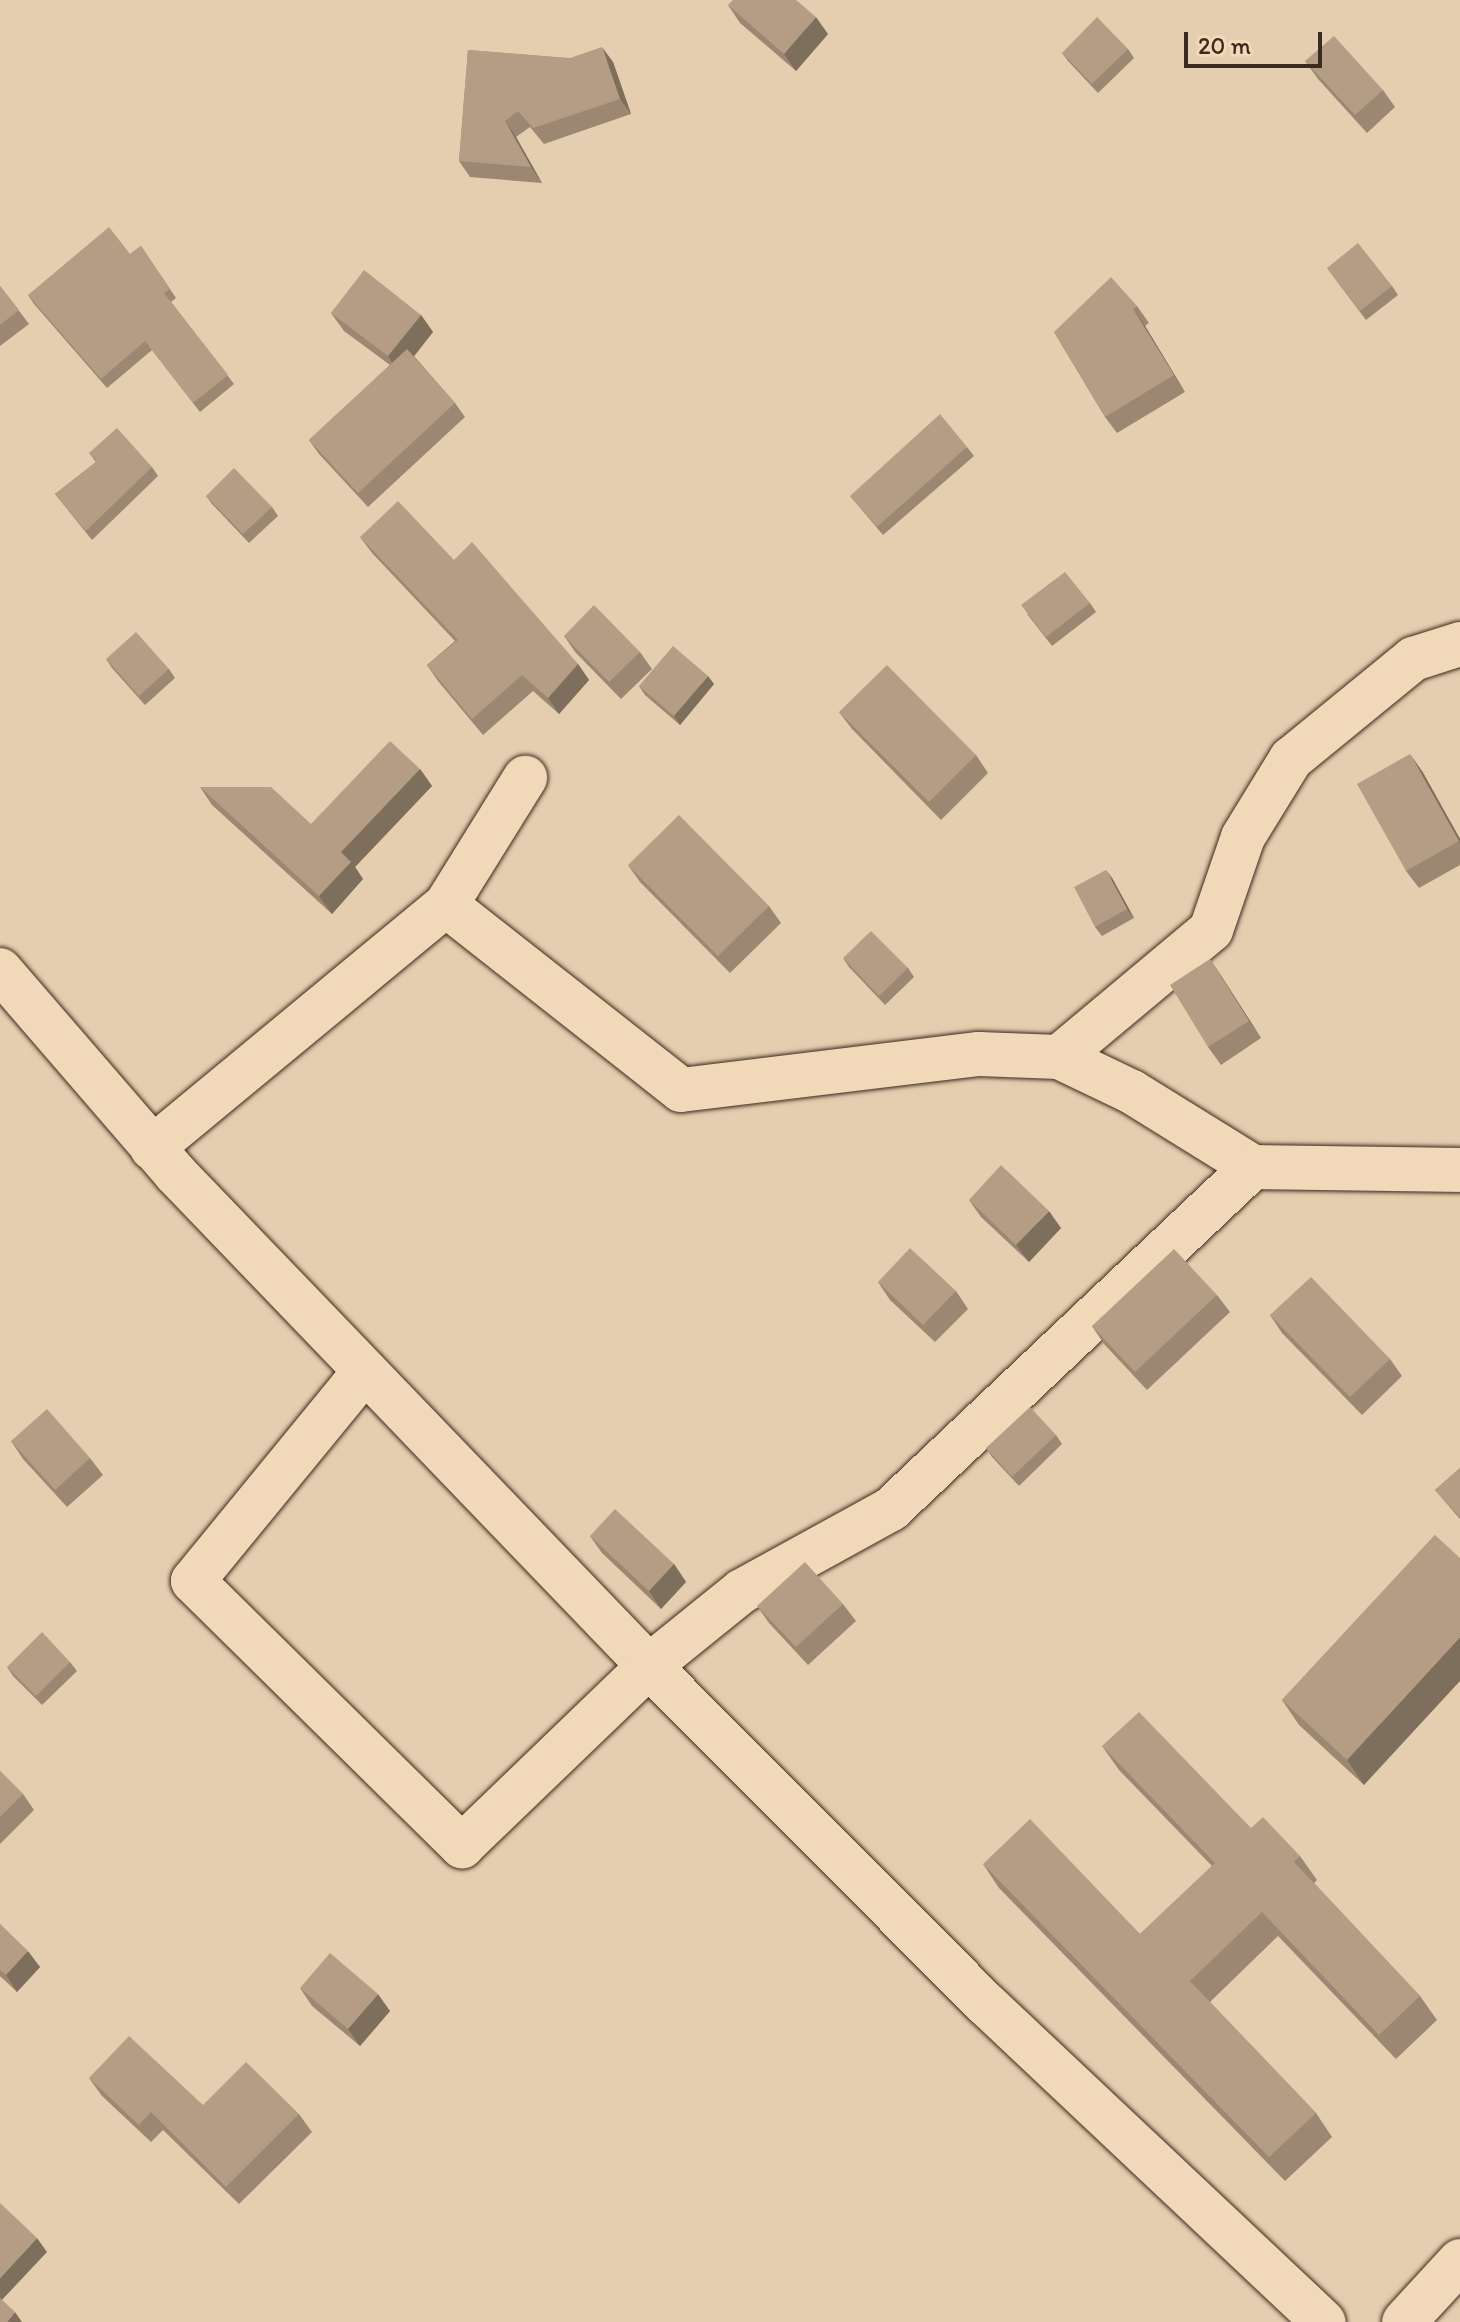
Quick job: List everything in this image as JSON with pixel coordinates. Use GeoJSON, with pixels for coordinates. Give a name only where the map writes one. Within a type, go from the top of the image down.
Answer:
{"type":"FeatureCollection","features":[{"type":"Feature","properties":{"kind":"street"},"geometry":{"type":"LineString","coordinates":[[1059,1057],[1211,930],[1243,837],[1291,759],[1413,659],[1460,644]]}},
{"type":"Feature","properties":{"kind":"street"},"geometry":{"type":"LineString","coordinates":[[152,1148],[446,905],[525,778]]}},
{"type":"Feature","properties":{"kind":"street"},"geometry":{"type":"LineString","coordinates":[[446,905],[681,1090],[979,1054],[1059,1057],[1132,1092],[1253,1167],[1460,1170]]}},
{"type":"Feature","properties":{"kind":"street"},"geometry":{"type":"LineString","coordinates":[[0,970],[152,1148],[649,1666],[986,2004],[1324,2322]]}},
{"type":"Feature","properties":{"kind":"street"},"geometry":{"type":"LineString","coordinates":[[364,1372],[193,1581],[462,1846],[649,1666],[742,1591],[891,1509],[1253,1167]]}},
{"type":"Feature","properties":{"kind":"street"},"geometry":{"type":"LineString","coordinates":[[1404,2322],[1460,2261]]}},
{"type":"Feature","properties":{"kind":"building"},"geometry":{"type":"Polygon","coordinates":[[[733,0],[796,0],[816,17],[784,54],[728,5],[733,0]]]}},
{"type":"Feature","properties":{"kind":"building"},"geometry":{"type":"Polygon","coordinates":[[[1097,17],[1128,49],[1092,84],[1062,53],[1097,17]]]}},
{"type":"Feature","properties":{"kind":"building"},"geometry":{"type":"Polygon","coordinates":[[[1334,36],[1383,90],[1355,115],[1305,61],[1334,36]]]}},
{"type":"Feature","properties":{"kind":"building"},"geometry":{"type":"Polygon","coordinates":[[[602,47],[620,99],[533,128],[518,111],[505,121],[531,167],[459,161],[468,50],[570,58],[602,47]]]}},
{"type":"Feature","properties":{"kind":"building"},"geometry":{"type":"Polygon","coordinates":[[[109,227],[130,254],[141,246],[170,289],[164,293],[228,375],[193,403],[145,341],[101,379],[28,295],[109,227]]]}},
{"type":"Feature","properties":{"kind":"building"},"geometry":{"type":"Polygon","coordinates":[[[1358,243],[1392,286],[1360,311],[1327,268],[1358,243]]]}},
{"type":"Feature","properties":{"kind":"building"},"geometry":{"type":"Polygon","coordinates":[[[364,270],[421,315],[388,356],[331,313],[364,270]]]}},
{"type":"Feature","properties":{"kind":"building"},"geometry":{"type":"Polygon","coordinates":[[[1111,277],[1137,306],[1133,309],[1174,375],[1105,417],[1054,332],[1111,277]]]}},
{"type":"Feature","properties":{"kind":"building"},"geometry":{"type":"Polygon","coordinates":[[[0,286],[19,310],[0,325],[0,286]]]}},
{"type":"Feature","properties":{"kind":"building"},"geometry":{"type":"Polygon","coordinates":[[[407,349],[455,403],[358,493],[309,440],[407,349]]]}},
{"type":"Feature","properties":{"kind":"building"},"geometry":{"type":"Polygon","coordinates":[[[940,414],[967,447],[877,527],[850,496],[940,414]]]}},
{"type":"Feature","properties":{"kind":"building"},"geometry":{"type":"Polygon","coordinates":[[[117,428],[152,467],[86,531],[55,494],[97,461],[89,453],[117,428]]]}},
{"type":"Feature","properties":{"kind":"building"},"geometry":{"type":"Polygon","coordinates":[[[234,468],[272,507],[243,534],[206,496],[234,468]]]}},
{"type":"Feature","properties":{"kind":"building"},"geometry":{"type":"Polygon","coordinates":[[[398,501],[454,560],[472,542],[578,664],[548,698],[522,675],[472,719],[427,665],[458,640],[360,537],[398,501]]]}},
{"type":"Feature","properties":{"kind":"building"},"geometry":{"type":"Polygon","coordinates":[[[1065,572],[1090,603],[1046,637],[1021,605],[1065,572]]]}},
{"type":"Feature","properties":{"kind":"building"},"geometry":{"type":"Polygon","coordinates":[[[594,605],[640,652],[609,682],[564,636],[594,605]]]}},
{"type":"Feature","properties":{"kind":"building"},"geometry":{"type":"Polygon","coordinates":[[[136,632],[169,669],[139,696],[106,659],[136,632]]]}},
{"type":"Feature","properties":{"kind":"building"},"geometry":{"type":"Polygon","coordinates":[[[673,646],[708,676],[674,716],[639,686],[673,646]]]}},
{"type":"Feature","properties":{"kind":"building"},"geometry":{"type":"Polygon","coordinates":[[[887,665],[976,755],[929,802],[839,712],[887,665]]]}},
{"type":"Feature","properties":{"kind":"building"},"geometry":{"type":"Polygon","coordinates":[[[390,741],[420,769],[341,852],[351,862],[319,896],[200,787],[271,787],[311,824],[390,741]]]}},
{"type":"Feature","properties":{"kind":"building"},"geometry":{"type":"Polygon","coordinates":[[[1410,754],[1459,841],[1406,871],[1357,784],[1410,754]]]}},
{"type":"Feature","properties":{"kind":"building"},"geometry":{"type":"Polygon","coordinates":[[[679,815],[769,906],[718,956],[628,865],[679,815]]]}},
{"type":"Feature","properties":{"kind":"building"},"geometry":{"type":"Polygon","coordinates":[[[1106,870],[1127,909],[1095,927],[1074,887],[1106,870]]]}},
{"type":"Feature","properties":{"kind":"building"},"geometry":{"type":"Polygon","coordinates":[[[871,931],[908,968],[879,996],[843,958],[871,931]]]}},
{"type":"Feature","properties":{"kind":"building"},"geometry":{"type":"Polygon","coordinates":[[[1210,959],[1249,1021],[1208,1047],[1170,985],[1210,959]]]}},
{"type":"Feature","properties":{"kind":"building"},"geometry":{"type":"Polygon","coordinates":[[[1001,1165],[1049,1211],[1016,1245],[969,1200],[1001,1165]]]}},
{"type":"Feature","properties":{"kind":"building"},"geometry":{"type":"Polygon","coordinates":[[[910,1248],[956,1291],[923,1325],[878,1282],[910,1248]]]}},
{"type":"Feature","properties":{"kind":"building"},"geometry":{"type":"Polygon","coordinates":[[[1174,1249],[1217,1295],[1135,1372],[1092,1326],[1174,1249]]]}},
{"type":"Feature","properties":{"kind":"building"},"geometry":{"type":"Polygon","coordinates":[[[1311,1277],[1390,1359],[1350,1397],[1270,1315],[1311,1277]]]}},
{"type":"Feature","properties":{"kind":"building"},"geometry":{"type":"Polygon","coordinates":[[[1030,1407],[1056,1435],[1012,1477],[986,1448],[1030,1407]]]}},
{"type":"Feature","properties":{"kind":"building"},"geometry":{"type":"Polygon","coordinates":[[[47,1409],[90,1458],[55,1490],[11,1441],[47,1409]]]}},
{"type":"Feature","properties":{"kind":"building"},"geometry":{"type":"Polygon","coordinates":[[[1460,1468],[1460,1517],[1435,1490],[1460,1468]]]}},
{"type":"Feature","properties":{"kind":"building"},"geometry":{"type":"Polygon","coordinates":[[[615,1509],[674,1564],[649,1591],[590,1536],[615,1509]]]}},
{"type":"Feature","properties":{"kind":"building"},"geometry":{"type":"Polygon","coordinates":[[[1435,1535],[1460,1558],[1460,1637],[1347,1760],[1282,1700],[1435,1535]]]}},
{"type":"Feature","properties":{"kind":"building"},"geometry":{"type":"Polygon","coordinates":[[[805,1562],[843,1604],[796,1647],[757,1606],[805,1562]]]}},
{"type":"Feature","properties":{"kind":"building"},"geometry":{"type":"Polygon","coordinates":[[[42,1632],[70,1662],[36,1696],[7,1667],[42,1632]]]}},
{"type":"Feature","properties":{"kind":"building"},"geometry":{"type":"Polygon","coordinates":[[[1139,1712],[1251,1828],[1263,1817],[1300,1856],[1294,1862],[1420,1996],[1379,2035],[1262,1912],[1190,1981],[1316,2113],[1269,2157],[983,1864],[1030,1819],[1140,1934],[1215,1863],[1102,1746],[1139,1712]]]}},
{"type":"Feature","properties":{"kind":"building"},"geometry":{"type":"Polygon","coordinates":[[[0,1771],[23,1794],[0,1817],[0,1771]]]}},
{"type":"Feature","properties":{"kind":"building"},"geometry":{"type":"Polygon","coordinates":[[[0,1924],[28,1951],[6,1975],[0,1970],[0,1924]]]}},
{"type":"Feature","properties":{"kind":"building"},"geometry":{"type":"Polygon","coordinates":[[[330,1953],[378,1994],[348,2029],[300,1988],[330,1953]]]}},
{"type":"Feature","properties":{"kind":"building"},"geometry":{"type":"Polygon","coordinates":[[[129,2036],[203,2105],[246,2062],[299,2114],[226,2187],[151,2112],[139,2125],[89,2078],[129,2036]]]}},
{"type":"Feature","properties":{"kind":"building"},"geometry":{"type":"Polygon","coordinates":[[[0,2203],[37,2238],[0,2278],[0,2203]]]}},
{"type":"Feature","properties":{"kind":"building"},"geometry":{"type":"Polygon","coordinates":[[[0,2298],[15,2312],[7,2322],[0,2322],[0,2298]]]}}]}
